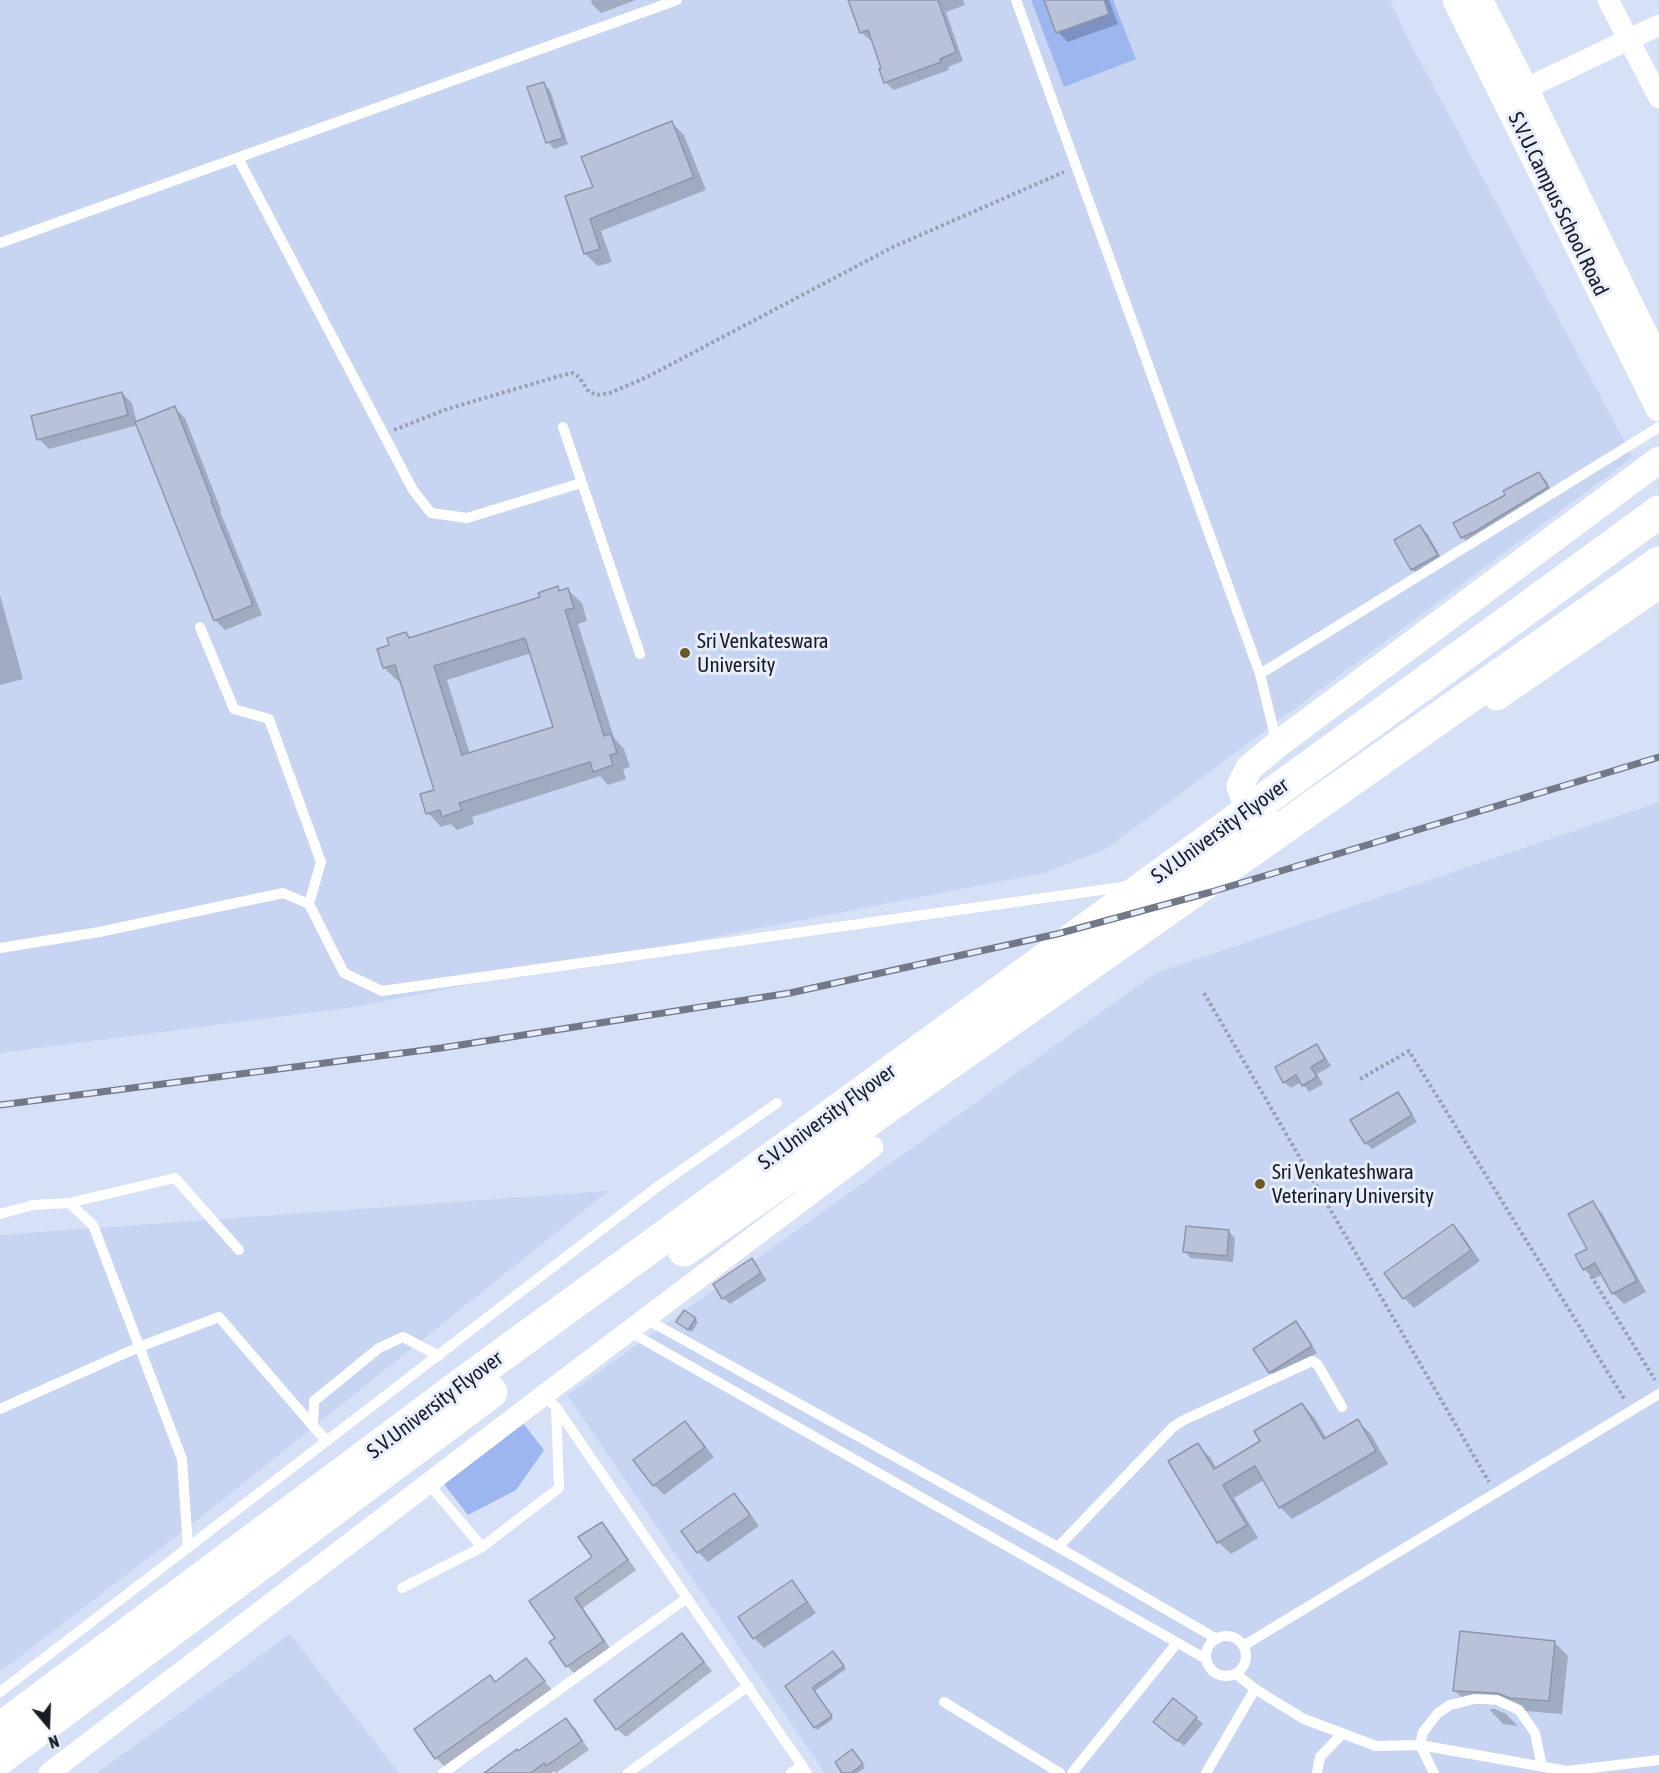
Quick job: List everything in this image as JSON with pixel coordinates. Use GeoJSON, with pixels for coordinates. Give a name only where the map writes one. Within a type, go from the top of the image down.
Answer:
{"type":"FeatureCollection","features":[{"type":"Feature","properties":{"kind":"main road","name":"S.V.University Flyover"},"geometry":{"type":"LineString","coordinates":[[0,1729],[470,1379],[1659,512]]}},
{"type":"Feature","properties":{"kind":"main road","name":"S.V.University Flyover"},"geometry":{"type":"LineString","coordinates":[[0,1758],[622,1294],[1659,563]]}},
{"type":"Feature","properties":{"kind":"street","name":"S.V.U.Campus School Road"},"geometry":{"type":"LineString","coordinates":[[1456,0],[1659,408]]}},
{"type":"Feature","properties":{"kind":"street","name":"S.V.U.Campus School Road"},"geometry":{"type":"LineString","coordinates":[[1479,0],[1525,89],[1659,365]]}},
{"type":"Feature","properties":{"kind":"street"},"geometry":{"type":"LineString","coordinates":[[1608,0],[1659,98]]}},
{"type":"Feature","properties":{"kind":"street"},"geometry":{"type":"LineString","coordinates":[[1525,89],[1659,25]]}},
{"type":"Feature","properties":{"kind":"street"},"geometry":{"type":"LineString","coordinates":[[1659,460],[1278,744],[1249,768],[1240,786],[1245,801],[1263,820],[1284,832],[1310,822],[1372,783],[1659,585]]}},
{"type":"Feature","properties":{"kind":"street"},"geometry":{"type":"LineString","coordinates":[[49,1773],[428,1483],[550,1401],[646,1319],[873,1147]]}},
{"type":"Feature","properties":{"kind":"lane"},"geometry":{"type":"LineString","coordinates":[[0,243],[677,0]]}},
{"type":"Feature","properties":{"kind":"lane"},"geometry":{"type":"LineString","coordinates":[[1016,0],[1260,674],[1278,744]]}},
{"type":"Feature","properties":{"kind":"lane"},"geometry":{"type":"LineString","coordinates":[[238,158],[413,490],[431,513],[467,518],[581,483]]}},
{"type":"Feature","properties":{"kind":"lane"},"geometry":{"type":"LineString","coordinates":[[563,427],[640,654]]}},
{"type":"Feature","properties":{"kind":"lane"},"geometry":{"type":"LineString","coordinates":[[1260,674],[1659,427]]}},
{"type":"Feature","properties":{"kind":"lane"},"geometry":{"type":"LineString","coordinates":[[200,627],[234,709],[269,718],[321,862],[309,904]]}},
{"type":"Feature","properties":{"kind":"lane"},"geometry":{"type":"LineString","coordinates":[[1194,877],[1217,874],[1247,860],[1284,832]]}},
{"type":"Feature","properties":{"kind":"lane"},"geometry":{"type":"LineString","coordinates":[[0,948],[99,932],[283,893],[309,904],[344,973],[382,991],[1172,880]]}},
{"type":"Feature","properties":{"kind":"lane"},"geometry":{"type":"LineString","coordinates":[[0,1692],[657,1187],[777,1103]]}},
{"type":"Feature","properties":{"kind":"lane"},"geometry":{"type":"LineString","coordinates":[[0,1214],[33,1205],[69,1203],[175,1178],[239,1250]]}},
{"type":"Feature","properties":{"kind":"lane"},"geometry":{"type":"LineString","coordinates":[[69,1203],[93,1225],[182,1459],[188,1548]]}},
{"type":"Feature","properties":{"kind":"lane"},"geometry":{"type":"LineString","coordinates":[[0,1409],[139,1347],[219,1317],[327,1441]]}},
{"type":"Feature","properties":{"kind":"lane"},"geometry":{"type":"LineString","coordinates":[[646,1319],[1058,1547],[1217,1639]]}},
{"type":"Feature","properties":{"kind":"lane"},"geometry":{"type":"LineString","coordinates":[[630,1332],[1206,1659],[1212,1671],[1217,1674],[1224,1677],[1236,1674],[1241,1670],[1246,1658],[1243,1646],[1238,1640],[1224,1636],[1208,1647],[1206,1659]]}},
{"type":"Feature","properties":{"kind":"lane"},"geometry":{"type":"LineString","coordinates":[[313,1426],[314,1401],[379,1348],[403,1337],[438,1356]]}},
{"type":"Feature","properties":{"kind":"lane"},"geometry":{"type":"LineString","coordinates":[[1058,1547],[1173,1427],[1182,1421],[1312,1361],[1318,1365],[1342,1407]]}},
{"type":"Feature","properties":{"kind":"lane"},"geometry":{"type":"LineString","coordinates":[[1243,1646],[1659,1395]]}},
{"type":"Feature","properties":{"kind":"lane"},"geometry":{"type":"LineString","coordinates":[[402,1588],[482,1547],[559,1488],[550,1401]]}},
{"type":"Feature","properties":{"kind":"lane"},"geometry":{"type":"LineString","coordinates":[[550,1401],[805,1769],[791,1773]]}},
{"type":"Feature","properties":{"kind":"lane"},"geometry":{"type":"LineString","coordinates":[[428,1483],[482,1547]]}},
{"type":"Feature","properties":{"kind":"lane"},"geometry":{"type":"LineString","coordinates":[[443,1773],[687,1598]]}},
{"type":"Feature","properties":{"kind":"lane"},"geometry":{"type":"LineString","coordinates":[[1072,1773],[1177,1643]]}},
{"type":"Feature","properties":{"kind":"lane"},"geometry":{"type":"LineString","coordinates":[[1236,1674],[1255,1689],[1304,1719],[1376,1746],[1420,1745],[1567,1772],[1659,1760]]}},
{"type":"Feature","properties":{"kind":"lane"},"geometry":{"type":"LineString","coordinates":[[628,1773],[748,1686]]}},
{"type":"Feature","properties":{"kind":"lane"},"geometry":{"type":"LineString","coordinates":[[1206,1773],[1255,1689]]}},
{"type":"Feature","properties":{"kind":"lane"},"geometry":{"type":"LineString","coordinates":[[1434,1773],[1420,1745],[1423,1732],[1438,1713],[1450,1705],[1474,1699],[1497,1700],[1520,1710],[1535,1733],[1542,1767]]}},
{"type":"Feature","properties":{"kind":"lane"},"geometry":{"type":"LineString","coordinates":[[944,1702],[1060,1773]]}},
{"type":"Feature","properties":{"kind":"lane"},"geometry":{"type":"LineString","coordinates":[[1317,1773],[1320,1757],[1342,1734]]}},
{"type":"Feature","properties":{"kind":"path"},"geometry":{"type":"LineString","coordinates":[[383,434],[447,409],[563,375],[573,374],[579,377],[589,392],[597,395],[610,393],[647,377],[893,247],[1076,166]]}},
{"type":"Feature","properties":{"kind":"path"},"geometry":{"type":"LineString","coordinates":[[1204,993],[1496,1493]]}},
{"type":"Feature","properties":{"kind":"path"},"geometry":{"type":"LineString","coordinates":[[1360,1078],[1409,1051],[1632,1411]]}},
{"type":"Feature","properties":{"kind":"path"},"geometry":{"type":"LineString","coordinates":[[1591,1276],[1659,1386]]}},
{"type":"Feature","properties":{"kind":"shaded area","name":"Sri Venkateswara University"},"geometry":{"type":"Polygon","coordinates":[[[0,0],[1390,0],[1405,33],[1633,457],[1106,849],[1044,873],[354,1007],[0,1053],[0,0]]]}},
{"type":"Feature","properties":{"kind":"shaded area"},"geometry":{"type":"Polygon","coordinates":[[[1031,0],[1113,0],[1136,59],[1064,87],[1031,0]]]}},
{"type":"Feature","properties":{"kind":"shaded area","name":"Sri Venkateshwara Veterinary University"},"geometry":{"type":"Polygon","coordinates":[[[1659,802],[1659,1773],[825,1773],[567,1395],[1156,973],[1659,802]]]}},
{"type":"Feature","properties":{"kind":"shaded area"},"geometry":{"type":"Polygon","coordinates":[[[608,1191],[200,1518],[0,1672],[0,1235],[608,1191]]]}},
{"type":"Feature","properties":{"kind":"shaded area"},"geometry":{"type":"Polygon","coordinates":[[[519,1418],[544,1450],[516,1490],[468,1515],[440,1479],[519,1418]]]}},
{"type":"Feature","properties":{"kind":"shaded area"},"geometry":{"type":"Polygon","coordinates":[[[290,1634],[399,1773],[97,1773],[290,1634]]]}},
{"type":"Feature","properties":{"kind":"building"},"geometry":{"type":"Polygon","coordinates":[[[848,0],[938,0],[956,52],[940,59],[941,62],[884,83],[868,30],[860,33],[848,0]]]}},
{"type":"Feature","properties":{"kind":"building"},"geometry":{"type":"Polygon","coordinates":[[[1044,0],[1104,0],[1109,14],[1056,33],[1044,0]]]}},
{"type":"Feature","properties":{"kind":"building"},"geometry":{"type":"Polygon","coordinates":[[[544,82],[563,138],[546,143],[527,87],[544,82]]]}},
{"type":"Feature","properties":{"kind":"building"},"geometry":{"type":"Polygon","coordinates":[[[672,121],[694,177],[590,219],[600,249],[584,254],[565,196],[593,187],[581,157],[672,121]]]}},
{"type":"Feature","properties":{"kind":"building"},"geometry":{"type":"Polygon","coordinates":[[[122,392],[128,415],[37,440],[31,416],[122,392]]]}},
{"type":"Feature","properties":{"kind":"building"},"geometry":{"type":"Polygon","coordinates":[[[175,406],[253,605],[214,621],[135,422],[175,406]]]}},
{"type":"Feature","properties":{"kind":"building"},"geometry":{"type":"Polygon","coordinates":[[[1539,472],[1548,487],[1461,538],[1453,523],[1505,495],[1503,491],[1539,472]]]}},
{"type":"Feature","properties":{"kind":"building"},"geometry":{"type":"Polygon","coordinates":[[[1420,525],[1438,555],[1411,570],[1394,540],[1420,525]]]}},
{"type":"Feature","properties":{"kind":"building"},"geometry":{"type":"Polygon","coordinates":[[[558,586],[559,591],[568,588],[574,608],[565,610],[604,736],[611,734],[617,753],[610,755],[613,765],[593,772],[590,762],[459,803],[462,810],[442,817],[440,810],[426,814],[420,794],[434,790],[395,665],[383,668],[377,649],[389,645],[387,638],[406,632],[409,638],[540,597],[538,593],[558,586]],[[525,638],[434,666],[462,755],[553,727],[525,638]]]}},
{"type":"Feature","properties":{"kind":"building"},"geometry":{"type":"Polygon","coordinates":[[[1317,1044],[1325,1059],[1311,1067],[1317,1077],[1302,1086],[1296,1075],[1283,1083],[1275,1067],[1317,1044]]]}},
{"type":"Feature","properties":{"kind":"building"},"geometry":{"type":"Polygon","coordinates":[[[1398,1092],[1412,1115],[1365,1144],[1350,1120],[1398,1092]]]}},
{"type":"Feature","properties":{"kind":"building"},"geometry":{"type":"Polygon","coordinates":[[[1593,1201],[1637,1281],[1612,1294],[1595,1263],[1583,1270],[1575,1255],[1587,1249],[1568,1214],[1593,1201]]]}},
{"type":"Feature","properties":{"kind":"building"},"geometry":{"type":"Polygon","coordinates":[[[1453,1224],[1471,1250],[1403,1299],[1384,1273],[1453,1224]]]}},
{"type":"Feature","properties":{"kind":"building"},"geometry":{"type":"Polygon","coordinates":[[[1186,1226],[1229,1230],[1227,1256],[1183,1252],[1186,1226]]]}},
{"type":"Feature","properties":{"kind":"building"},"geometry":{"type":"Polygon","coordinates":[[[752,1258],[761,1273],[722,1299],[713,1284],[752,1258]]]}},
{"type":"Feature","properties":{"kind":"building"},"geometry":{"type":"Polygon","coordinates":[[[684,1310],[696,1318],[688,1330],[676,1322],[684,1310]]]}},
{"type":"Feature","properties":{"kind":"building"},"geometry":{"type":"Polygon","coordinates":[[[1296,1321],[1312,1346],[1269,1373],[1253,1349],[1296,1321]]]}},
{"type":"Feature","properties":{"kind":"building"},"geometry":{"type":"Polygon","coordinates":[[[1302,1403],[1324,1439],[1358,1419],[1376,1451],[1279,1508],[1255,1466],[1223,1485],[1247,1525],[1217,1543],[1168,1461],[1198,1443],[1214,1469],[1260,1441],[1254,1431],[1302,1403]]]}},
{"type":"Feature","properties":{"kind":"building"},"geometry":{"type":"Polygon","coordinates":[[[685,1421],[705,1447],[653,1486],[633,1460],[685,1421]]]}},
{"type":"Feature","properties":{"kind":"building"},"geometry":{"type":"Polygon","coordinates":[[[734,1493],[750,1515],[697,1553],[681,1531],[734,1493]]]}},
{"type":"Feature","properties":{"kind":"building"},"geometry":{"type":"Polygon","coordinates":[[[602,1522],[628,1560],[575,1598],[604,1641],[566,1667],[549,1642],[555,1638],[529,1601],[592,1557],[578,1537],[602,1522]]]}},
{"type":"Feature","properties":{"kind":"building"},"geometry":{"type":"Polygon","coordinates":[[[792,1580],[807,1602],[753,1639],[738,1617],[792,1580]]]}},
{"type":"Feature","properties":{"kind":"building"},"geometry":{"type":"Polygon","coordinates":[[[1460,1631],[1555,1641],[1549,1701],[1510,1698],[1497,1693],[1453,1691],[1460,1631]]]}},
{"type":"Feature","properties":{"kind":"building"},"geometry":{"type":"Polygon","coordinates":[[[682,1633],[704,1662],[616,1730],[594,1700],[682,1633]]]}},
{"type":"Feature","properties":{"kind":"building"},"geometry":{"type":"Polygon","coordinates":[[[833,1651],[844,1666],[813,1687],[832,1716],[814,1728],[785,1686],[833,1651]]]}},
{"type":"Feature","properties":{"kind":"building"},"geometry":{"type":"Polygon","coordinates":[[[526,1658],[545,1681],[435,1759],[414,1729],[490,1675],[495,1682],[526,1658]]]}},
{"type":"Feature","properties":{"kind":"building"},"geometry":{"type":"Polygon","coordinates":[[[1173,1698],[1197,1717],[1177,1741],[1153,1722],[1173,1698]]]}},
{"type":"Feature","properties":{"kind":"building"},"geometry":{"type":"Polygon","coordinates":[[[566,1718],[582,1741],[546,1766],[544,1763],[531,1773],[484,1773],[517,1749],[518,1751],[566,1718]]]}},
{"type":"Feature","properties":{"kind":"building"},"geometry":{"type":"Polygon","coordinates":[[[852,1749],[863,1764],[851,1773],[842,1773],[835,1762],[852,1749]]]}},
{"type":"Feature","properties":{"kind":"railway"},"geometry":{"type":"LineString","coordinates":[[0,1105],[441,1048],[790,993],[1057,934],[1211,892],[1659,757]]}},
{"type":"Feature","properties":{"kind":"place","name":"Sri Venkateswara University"},"geometry":{"type":"Point","coordinates":[685,653]}},
{"type":"Feature","properties":{"kind":"place","name":"Sri Venkateshwara Veterinary University"},"geometry":{"type":"Point","coordinates":[1260,1184]}}]}
